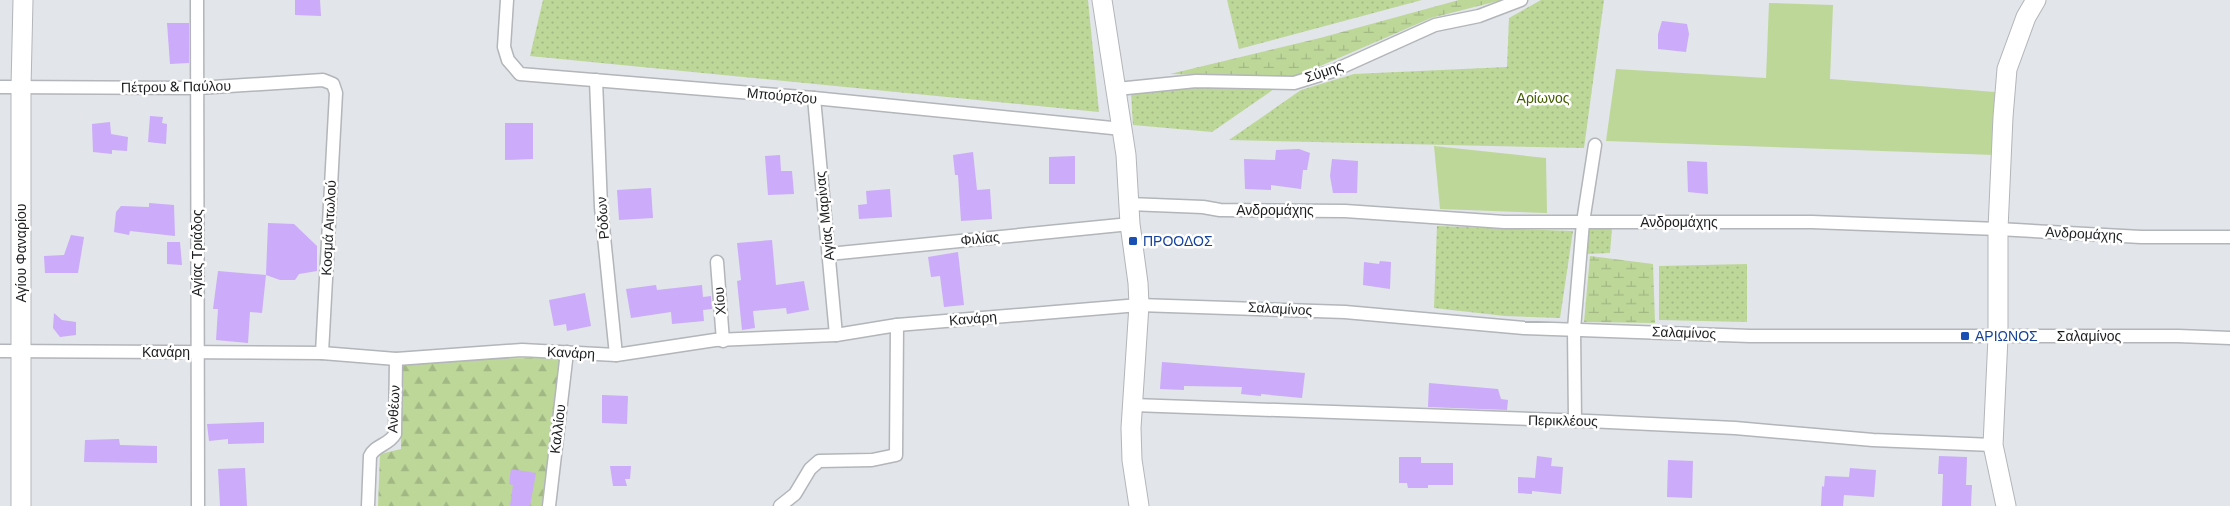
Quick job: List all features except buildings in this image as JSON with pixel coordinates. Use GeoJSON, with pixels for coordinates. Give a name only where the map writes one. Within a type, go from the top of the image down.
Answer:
{"type":"FeatureCollection","features":[{"type":"Feature","properties":{"kind":"street","name":"Αγίου Φαναρίου"},"geometry":{"type":"LineString","coordinates":[[21,506],[21,87],[23,0]]}},
{"type":"Feature","properties":{"kind":"street","name":"Αγίας Τριάδος"},"geometry":{"type":"LineString","coordinates":[[197,0],[196,352],[198,506]]}},
{"type":"Feature","properties":{"kind":"street","name":"Μπούρτζου"},"geometry":{"type":"LineString","coordinates":[[507,0],[504,47],[508,60],[520,74],[814,98],[1122,129]]}},
{"type":"Feature","properties":{"kind":"street"},"geometry":{"type":"LineString","coordinates":[[1102,0],[1122,129],[1130,224],[1138,283],[1139,305],[1131,451],[1139,506]]}},
{"type":"Feature","properties":{"kind":"street","name":"Σύμης"},"geometry":{"type":"LineString","coordinates":[[1116,89],[1196,81],[1294,83],[1333,71],[1435,25],[1478,16],[1521,0]]}},
{"type":"Feature","properties":{"kind":"street"},"geometry":{"type":"LineString","coordinates":[[2006,506],[1993,445],[1998,336],[1998,229],[2006,69],[2026,17],[2036,0]]}},
{"type":"Feature","properties":{"kind":"street","name":"Ρόδων"},"geometry":{"type":"LineString","coordinates":[[596,80],[602,207],[616,355]]}},
{"type":"Feature","properties":{"kind":"street","name":"Πέτρου & Παύλου"},"geometry":{"type":"LineString","coordinates":[[0,87],[198,88],[328,81],[335,88],[336,102]]}},
{"type":"Feature","properties":{"kind":"street","name":"Αγίας Μαρίνας"},"geometry":{"type":"LineString","coordinates":[[814,98],[836,335]]}},
{"type":"Feature","properties":{"kind":"street","name":"Κοσμά Αιτωλού"},"geometry":{"type":"LineString","coordinates":[[322,353],[336,102]]}},
{"type":"Feature","properties":{"kind":"street"},"geometry":{"type":"LineString","coordinates":[[1575,421],[1574,328],[1583,222],[1594,145]]}},
{"type":"Feature","properties":{"kind":"street","name":"Ανδρομάχης"},"geometry":{"type":"LineString","coordinates":[[1129,204],[1203,207],[1220,210],[1345,211],[1504,222],[1812,222],[1998,229],[2140,237],[2230,237]]}},
{"type":"Feature","properties":{"kind":"street","name":"Φιλίας"},"geometry":{"type":"LineString","coordinates":[[829,254],[1130,224]]}},
{"type":"Feature","properties":{"kind":"street","name":"Χίου"},"geometry":{"type":"LineString","coordinates":[[717,262],[723,341]]}},
{"type":"Feature","properties":{"kind":"street","name":"Κανάρη"},"geometry":{"type":"LineString","coordinates":[[0,351],[322,353],[396,359],[522,350],[616,355],[723,341],[836,335],[897,325],[1139,305]]}},
{"type":"Feature","properties":{"kind":"street","name":"Σαλαμίνος"},"geometry":{"type":"LineString","coordinates":[[1139,305],[1345,312],[1524,328],[1574,328],[1750,336],[2178,336],[2230,338]]}},
{"type":"Feature","properties":{"kind":"street"},"geometry":{"type":"LineString","coordinates":[[780,506],[795,494],[810,469],[820,461],[872,460],[896,455],[897,325]]}},
{"type":"Feature","properties":{"kind":"street","name":"Καλλίου"},"geometry":{"type":"LineString","coordinates":[[549,506],[567,352]]}},
{"type":"Feature","properties":{"kind":"street","name":"Ανθέων"},"geometry":{"type":"LineString","coordinates":[[368,506],[370,456],[373,450],[390,441],[395,434],[396,359]]}},
{"type":"Feature","properties":{"kind":"street","name":"Περικλέους"},"geometry":{"type":"LineString","coordinates":[[1133,405],[1735,428],[1873,440],[1993,445]]}},
{"type":"Feature","properties":{"kind":"green space"},"geometry":{"type":"Polygon","coordinates":[[[543,0],[1088,0],[1099,112],[530,56],[543,0]]]}},
{"type":"Feature","properties":{"kind":"green space"},"geometry":{"type":"Polygon","coordinates":[[[1227,0],[1422,0],[1239,49],[1227,0]]]}},
{"type":"Feature","properties":{"kind":"green space"},"geometry":{"type":"Polygon","coordinates":[[[1459,0],[1502,0],[1431,18],[1295,77],[1170,74],[1320,38],[1459,0]]]}},
{"type":"Feature","properties":{"kind":"green space","name":"Αρίωνος"},"geometry":{"type":"Polygon","coordinates":[[[1541,0],[1604,0],[1584,148],[1229,140],[1301,90],[1354,74],[1507,67],[1509,18],[1541,0]]]}},
{"type":"Feature","properties":{"kind":"green space"},"geometry":{"type":"Polygon","coordinates":[[[1769,3],[1833,5],[1830,79],[1995,92],[1994,155],[1606,141],[1616,69],[1766,78],[1769,3]]]}},
{"type":"Feature","properties":{"kind":"green space"},"geometry":{"type":"Polygon","coordinates":[[[1205,86],[1277,87],[1212,132],[1133,125],[1131,93],[1205,86]]]}},
{"type":"Feature","properties":{"kind":"green space"},"geometry":{"type":"Polygon","coordinates":[[[1434,146],[1546,158],[1547,213],[1440,209],[1434,146]]]}},
{"type":"Feature","properties":{"kind":"green space"},"geometry":{"type":"Polygon","coordinates":[[[1437,226],[1573,231],[1560,318],[1505,316],[1434,308],[1437,226]]]}},
{"type":"Feature","properties":{"kind":"green space"},"geometry":{"type":"Polygon","coordinates":[[[1588,228],[1612,228],[1610,253],[1586,254],[1588,228]]]}},
{"type":"Feature","properties":{"kind":"green space"},"geometry":{"type":"Polygon","coordinates":[[[1590,256],[1653,264],[1655,323],[1584,322],[1590,256]]]}},
{"type":"Feature","properties":{"kind":"green space"},"geometry":{"type":"Polygon","coordinates":[[[1747,264],[1747,322],[1659,320],[1659,266],[1747,264]]]}},
{"type":"Feature","properties":{"kind":"green space"},"geometry":{"type":"Polygon","coordinates":[[[561,358],[543,506],[378,506],[380,454],[401,449],[400,359],[561,358]]]}},
{"type":"Feature","properties":{"kind":"place","name":"ΠΡΟΟΔΟΣ"},"geometry":{"type":"Point","coordinates":[1133,241]}},
{"type":"Feature","properties":{"kind":"place","name":"ΑΡΙΩΝΟΣ"},"geometry":{"type":"Point","coordinates":[1965,336]}}]}
